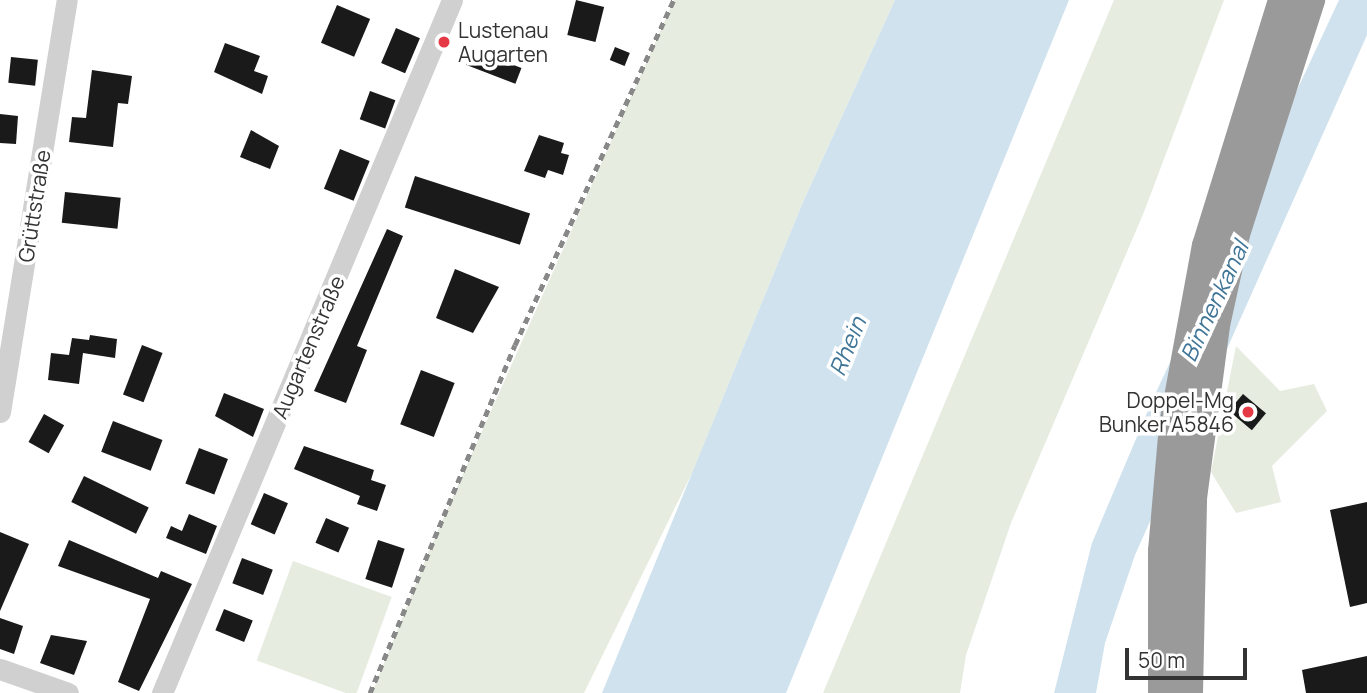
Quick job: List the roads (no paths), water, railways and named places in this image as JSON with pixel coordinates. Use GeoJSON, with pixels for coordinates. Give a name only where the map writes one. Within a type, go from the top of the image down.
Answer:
{"type":"FeatureCollection","features":[{"type":"Feature","properties":{"kind":"highway"},"geometry":{"type":"LineString","coordinates":[[1163,693],[1163,551],[1174,425],[1207,246],[1283,0]]}},
{"type":"Feature","properties":{"kind":"highway"},"geometry":{"type":"LineString","coordinates":[[1188,693],[1187,584],[1196,456],[1215,325],[1261,147],[1310,0]]}},
{"type":"Feature","properties":{"kind":"street","name":"Grüttstraße"},"geometry":{"type":"LineString","coordinates":[[0,412],[67,0]]}},
{"type":"Feature","properties":{"kind":"street","name":"Augartenstraße"},"geometry":{"type":"LineString","coordinates":[[163,693],[452,0]]}},
{"type":"Feature","properties":{"kind":"street"},"geometry":{"type":"LineString","coordinates":[[0,668],[68,693]]}},
{"type":"Feature","properties":{"kind":"water","name":"Rhein"},"geometry":{"type":"Polygon","coordinates":[[[895,0],[1069,0],[786,693],[602,693],[803,202],[895,0]]]}},
{"type":"Feature","properties":{"kind":"water","name":"Binnenkanal"},"geometry":{"type":"Polygon","coordinates":[[[1339,0],[1367,0],[1367,35],[1135,555],[1105,643],[1096,693],[1054,693],[1092,543],[1152,401],[1339,0]]]}},
{"type":"Feature","properties":{"kind":"railway"},"geometry":{"type":"LineString","coordinates":[[370,693],[515,345],[674,0]]}},
{"type":"Feature","properties":{"kind":"place","name":"Lustenau Augarten"},"geometry":{"type":"Point","coordinates":[444,42]}},
{"type":"Feature","properties":{"kind":"place","name":"Doppel-Mg Bunker A5846"},"geometry":{"type":"Point","coordinates":[1248,412]}}]}
